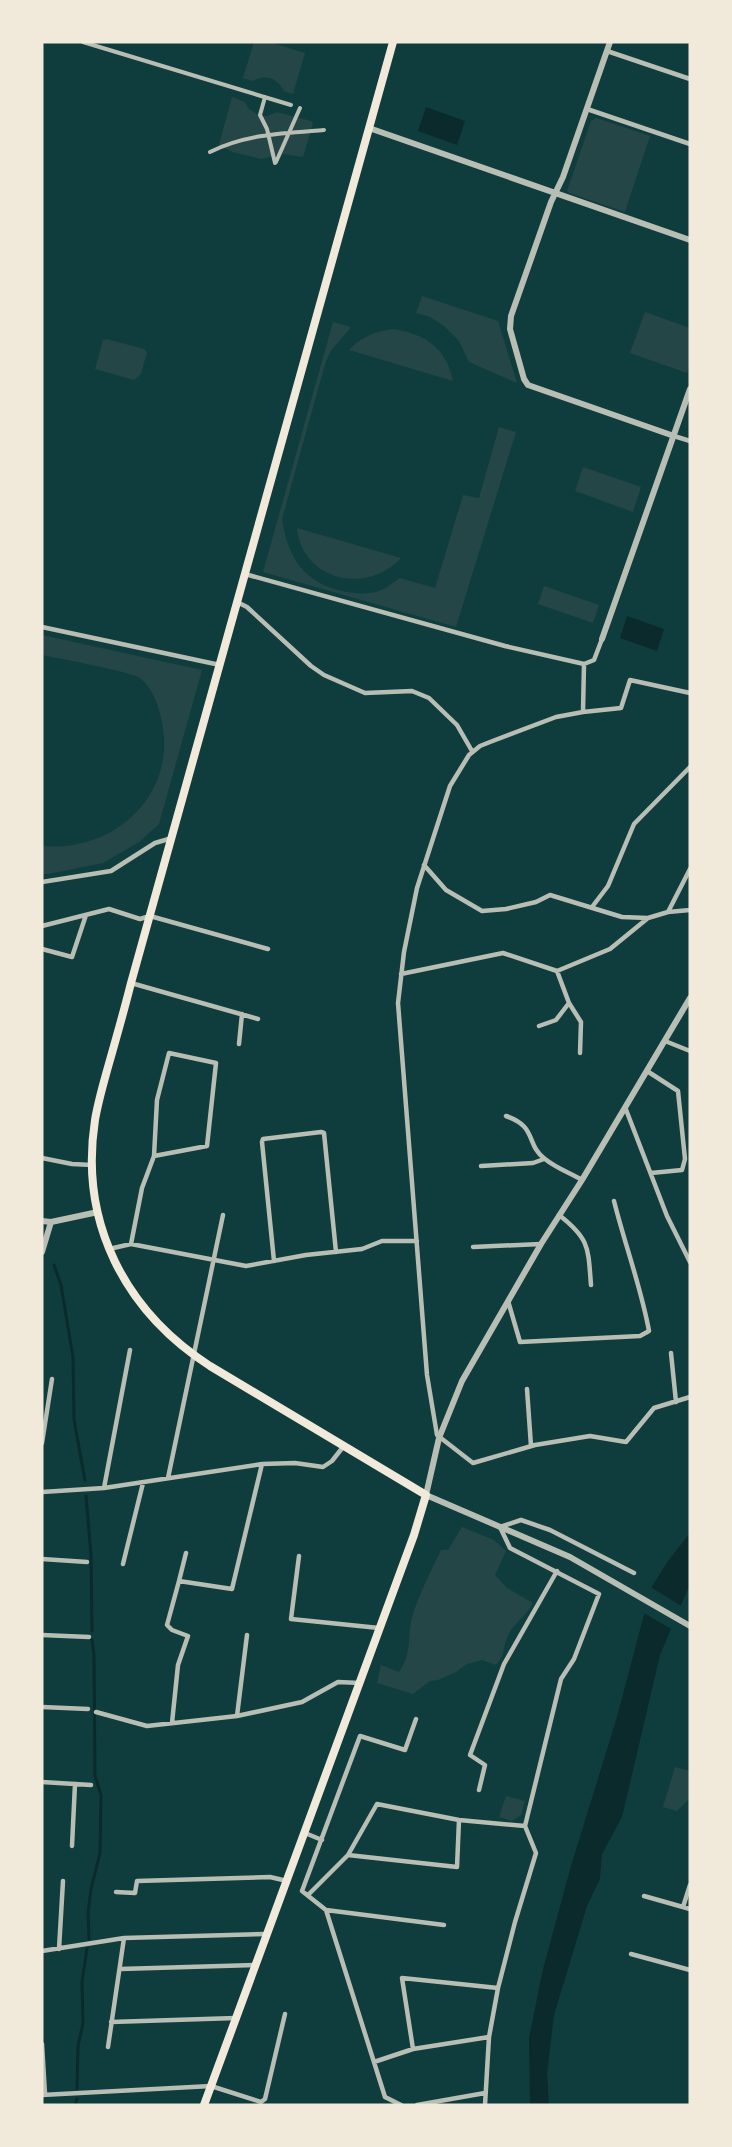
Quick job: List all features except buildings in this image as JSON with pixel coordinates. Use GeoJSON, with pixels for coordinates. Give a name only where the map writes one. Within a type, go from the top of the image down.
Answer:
{"type":"FeatureCollection","features":[{"type":"Feature","properties":{"kind":"main road"},"geometry":{"type":"LineString","coordinates":[[204,2105],[414,1535],[426,1495],[193,1355],[160,1327],[140,1304],[122,1276],[109,1249],[98,1212],[92,1165],[95,1117],[393,42]]}},
{"type":"Feature","properties":{"kind":"street"},"geometry":{"type":"LineString","coordinates":[[83,42],[291,105]]}},
{"type":"Feature","properties":{"kind":"street"},"geometry":{"type":"LineString","coordinates":[[610,42],[563,177],[551,202],[510,316],[510,329],[524,379],[532,388],[690,441]]}},
{"type":"Feature","properties":{"kind":"street"},"geometry":{"type":"LineString","coordinates":[[607,51],[690,79]]}},
{"type":"Feature","properties":{"kind":"street"},"geometry":{"type":"LineString","coordinates":[[265,97],[260,115],[275,163],[300,108]]}},
{"type":"Feature","properties":{"kind":"street"},"geometry":{"type":"LineString","coordinates":[[587,109],[690,144]]}},
{"type":"Feature","properties":{"kind":"street"},"geometry":{"type":"LineString","coordinates":[[369,128],[690,240]]}},
{"type":"Feature","properties":{"kind":"street"},"geometry":{"type":"LineString","coordinates":[[210,152],[229,142],[268,135],[324,130]]}},
{"type":"Feature","properties":{"kind":"street"},"geometry":{"type":"LineString","coordinates":[[245,574],[483,640],[584,664],[594,660],[690,389]]}},
{"type":"Feature","properties":{"kind":"street"},"geometry":{"type":"LineString","coordinates":[[237,602],[254,613],[318,672],[331,679],[365,693],[412,691],[429,698],[458,724],[472,751]]}},
{"type":"Feature","properties":{"kind":"street"},"geometry":{"type":"LineString","coordinates":[[42,627],[220,665]]}},
{"type":"Feature","properties":{"kind":"street"},"geometry":{"type":"LineString","coordinates":[[583,712],[584,664]]}},
{"type":"Feature","properties":{"kind":"street"},"geometry":{"type":"LineString","coordinates":[[690,693],[630,680],[621,708],[555,717],[472,751],[450,786],[424,866],[411,916],[401,974],[399,1010],[427,1375],[434,1426],[440,1438],[473,1463],[531,1446],[590,1436],[626,1442],[654,1408],[690,1397]]}},
{"type":"Feature","properties":{"kind":"street"},"geometry":{"type":"LineString","coordinates":[[592,907],[608,886],[634,824],[690,767]]}},
{"type":"Feature","properties":{"kind":"street"},"geometry":{"type":"LineString","coordinates":[[42,882],[111,871],[155,843],[172,838]]}},
{"type":"Feature","properties":{"kind":"street"},"geometry":{"type":"LineString","coordinates":[[424,866],[446,890],[482,911],[506,909],[537,902],[550,895],[622,917],[648,918],[668,912],[690,910]]}},
{"type":"Feature","properties":{"kind":"street"},"geometry":{"type":"LineString","coordinates":[[668,912],[690,869]]}},
{"type":"Feature","properties":{"kind":"street"},"geometry":{"type":"LineString","coordinates":[[42,926],[109,909],[140,919],[150,916],[268,949]]}},
{"type":"Feature","properties":{"kind":"street"},"geometry":{"type":"LineString","coordinates":[[42,949],[72,957],[86,915]]}},
{"type":"Feature","properties":{"kind":"street"},"geometry":{"type":"LineString","coordinates":[[401,974],[503,953],[557,971],[610,949],[648,918]]}},
{"type":"Feature","properties":{"kind":"street"},"geometry":{"type":"LineString","coordinates":[[557,971],[569,1003],[581,1022],[580,1053]]}},
{"type":"Feature","properties":{"kind":"street"},"geometry":{"type":"LineString","coordinates":[[131,983],[258,1018]]}},
{"type":"Feature","properties":{"kind":"street"},"geometry":{"type":"LineString","coordinates":[[690,998],[582,1180],[541,1244],[462,1382],[440,1438],[426,1495],[570,1557],[690,1626]]}},
{"type":"Feature","properties":{"kind":"street"},"geometry":{"type":"LineString","coordinates":[[539,1026],[556,1020],[569,1003]]}},
{"type":"Feature","properties":{"kind":"street"},"geometry":{"type":"LineString","coordinates":[[239,1044],[242,1014]]}},
{"type":"Feature","properties":{"kind":"street"},"geometry":{"type":"LineString","coordinates":[[665,1041],[690,1051]]}},
{"type":"Feature","properties":{"kind":"street"},"geometry":{"type":"LineString","coordinates":[[131,1244],[142,1188],[154,1156],[157,1100],[169,1053],[216,1063],[207,1146],[154,1156]]}},
{"type":"Feature","properties":{"kind":"street"},"geometry":{"type":"LineString","coordinates":[[647,1071],[678,1090],[685,1159],[682,1170],[651,1173]]}},
{"type":"Feature","properties":{"kind":"street"},"geometry":{"type":"LineString","coordinates":[[625,1107],[668,1216],[690,1262]]}},
{"type":"Feature","properties":{"kind":"street"},"geometry":{"type":"LineString","coordinates":[[506,1116],[516,1120],[528,1130],[534,1147],[544,1159],[582,1180]]}},
{"type":"Feature","properties":{"kind":"street"},"geometry":{"type":"LineString","coordinates":[[274,1261],[263,1139],[321,1132],[324,1134],[336,1252]]}},
{"type":"Feature","properties":{"kind":"street"},"geometry":{"type":"LineString","coordinates":[[42,1158],[92,1165]]}},
{"type":"Feature","properties":{"kind":"street"},"geometry":{"type":"LineString","coordinates":[[481,1166],[533,1163],[544,1159]]}},
{"type":"Feature","properties":{"kind":"street"},"geometry":{"type":"LineString","coordinates":[[508,1301],[520,1342],[640,1335],[649,1332],[634,1266],[614,1201]]}},
{"type":"Feature","properties":{"kind":"street"},"geometry":{"type":"LineString","coordinates":[[42,1221],[51,1222],[98,1212]]}},
{"type":"Feature","properties":{"kind":"street"},"geometry":{"type":"LineString","coordinates":[[168,1478],[223,1215]]}},
{"type":"Feature","properties":{"kind":"street"},"geometry":{"type":"LineString","coordinates":[[559,1215],[586,1241],[591,1285]]}},
{"type":"Feature","properties":{"kind":"street"},"geometry":{"type":"LineString","coordinates":[[42,1252],[51,1222]]}},
{"type":"Feature","properties":{"kind":"street"},"geometry":{"type":"LineString","coordinates":[[109,1249],[131,1244],[246,1266],[362,1249],[381,1241],[417,1242]]}},
{"type":"Feature","properties":{"kind":"street"},"geometry":{"type":"LineString","coordinates":[[473,1247],[541,1244]]}},
{"type":"Feature","properties":{"kind":"street"},"geometry":{"type":"LineString","coordinates":[[104,1488],[130,1350]]}},
{"type":"Feature","properties":{"kind":"street"},"geometry":{"type":"LineString","coordinates":[[671,1353],[676,1402]]}},
{"type":"Feature","properties":{"kind":"street"},"geometry":{"type":"LineString","coordinates":[[42,1443],[52,1379]]}},
{"type":"Feature","properties":{"kind":"street"},"geometry":{"type":"LineString","coordinates":[[527,1389],[531,1446]]}},
{"type":"Feature","properties":{"kind":"street"},"geometry":{"type":"LineString","coordinates":[[42,1492],[104,1488],[262,1464],[295,1463],[323,1467],[332,1461],[343,1447]]}},
{"type":"Feature","properties":{"kind":"street"},"geometry":{"type":"LineString","coordinates":[[178,1581],[232,1589],[262,1464]]}},
{"type":"Feature","properties":{"kind":"street"},"geometry":{"type":"LineString","coordinates":[[123,1564],[143,1483]]}},
{"type":"Feature","properties":{"kind":"street"},"geometry":{"type":"LineString","coordinates":[[500,1527],[521,1520],[550,1530],[634,1573]]}},
{"type":"Feature","properties":{"kind":"street"},"geometry":{"type":"LineString","coordinates":[[485,2105],[489,2037],[498,1988],[536,1853],[525,1826],[561,1679],[574,1659],[599,1594],[557,1570],[510,1548],[500,1527]]}},
{"type":"Feature","properties":{"kind":"street"},"geometry":{"type":"LineString","coordinates":[[172,1724],[178,1665],[188,1636],[172,1630],[167,1625],[186,1553]]}},
{"type":"Feature","properties":{"kind":"street"},"geometry":{"type":"LineString","coordinates":[[299,1556],[291,1619],[379,1628]]}},
{"type":"Feature","properties":{"kind":"street"},"geometry":{"type":"LineString","coordinates":[[42,1559],[87,1562]]}},
{"type":"Feature","properties":{"kind":"street"},"geometry":{"type":"LineString","coordinates":[[479,1790],[485,1765],[470,1755],[504,1664],[557,1570]]}},
{"type":"Feature","properties":{"kind":"street"},"geometry":{"type":"LineString","coordinates":[[42,1635],[89,1637]]}},
{"type":"Feature","properties":{"kind":"street"},"geometry":{"type":"LineString","coordinates":[[237,1716],[247,1635]]}},
{"type":"Feature","properties":{"kind":"street"},"geometry":{"type":"LineString","coordinates":[[96,1712],[147,1726],[172,1724],[237,1716],[302,1702],[338,1682],[360,1683]]}},
{"type":"Feature","properties":{"kind":"street"},"geometry":{"type":"LineString","coordinates":[[42,1707],[88,1709]]}},
{"type":"Feature","properties":{"kind":"street"},"geometry":{"type":"LineString","coordinates":[[416,1719],[405,1750],[360,1736],[302,1892],[326,1910],[444,1925]]}},
{"type":"Feature","properties":{"kind":"street"},"geometry":{"type":"LineString","coordinates":[[42,1782],[91,1785]]}},
{"type":"Feature","properties":{"kind":"street"},"geometry":{"type":"LineString","coordinates":[[72,1846],[75,1784]]}},
{"type":"Feature","properties":{"kind":"street"},"geometry":{"type":"LineString","coordinates":[[308,1895],[348,1855],[377,1804],[459,1820],[525,1826]]}},
{"type":"Feature","properties":{"kind":"street"},"geometry":{"type":"LineString","coordinates":[[348,1855],[457,1867],[459,1820]]}},
{"type":"Feature","properties":{"kind":"street"},"geometry":{"type":"LineString","coordinates":[[305,1833],[322,1840]]}},
{"type":"Feature","properties":{"kind":"street"},"geometry":{"type":"LineString","coordinates":[[116,1892],[135,1893],[137,1881],[270,1877],[286,1881]]}},
{"type":"Feature","properties":{"kind":"street"},"geometry":{"type":"LineString","coordinates":[[60,1949],[63,1881]]}},
{"type":"Feature","properties":{"kind":"street"},"geometry":{"type":"LineString","coordinates":[[683,1907],[690,1885]]}},
{"type":"Feature","properties":{"kind":"street"},"geometry":{"type":"LineString","coordinates":[[644,1896],[690,1909]]}},
{"type":"Feature","properties":{"kind":"street"},"geometry":{"type":"LineString","coordinates":[[326,1910],[385,2097],[401,2105]]}},
{"type":"Feature","properties":{"kind":"street"},"geometry":{"type":"LineString","coordinates":[[42,1951],[124,1938],[266,1934]]}},
{"type":"Feature","properties":{"kind":"street"},"geometry":{"type":"LineString","coordinates":[[108,2047],[124,1938]]}},
{"type":"Feature","properties":{"kind":"street"},"geometry":{"type":"LineString","coordinates":[[632,1954],[690,1970]]}},
{"type":"Feature","properties":{"kind":"street"},"geometry":{"type":"LineString","coordinates":[[120,1969],[255,1965]]}},
{"type":"Feature","properties":{"kind":"street"},"geometry":{"type":"LineString","coordinates":[[413,2049],[402,1978],[498,1988]]}},
{"type":"Feature","properties":{"kind":"street"},"geometry":{"type":"LineString","coordinates":[[42,2044],[44,2094],[211,2086],[261,2102],[265,2099],[285,2014]]}},
{"type":"Feature","properties":{"kind":"street"},"geometry":{"type":"LineString","coordinates":[[111,2022],[236,2018]]}},
{"type":"Feature","properties":{"kind":"street"},"geometry":{"type":"LineString","coordinates":[[374,2062],[413,2049],[489,2037]]}},
{"type":"Feature","properties":{"kind":"street"},"geometry":{"type":"LineString","coordinates":[[417,2105],[485,2093]]}},
{"type":"Feature","properties":{"kind":"shaded area"},"geometry":{"type":"Polygon","coordinates":[[[254,42],[269,42],[305,53],[293,94],[284,91],[271,78],[253,81],[243,78],[254,42]]]}},
{"type":"Feature","properties":{"kind":"shaded area"},"geometry":{"type":"Polygon","coordinates":[[[232,97],[245,102],[249,109],[260,116],[277,112],[311,121],[313,123],[303,157],[283,154],[261,159],[233,152],[219,145],[232,97]]]}},
{"type":"Feature","properties":{"kind":"shaded area"},"geometry":{"type":"Polygon","coordinates":[[[426,107],[465,121],[457,145],[418,131],[426,107]]]}},
{"type":"Feature","properties":{"kind":"shaded area"},"geometry":{"type":"Polygon","coordinates":[[[596,118],[650,136],[625,212],[567,191],[591,121],[596,118]]]}},
{"type":"Feature","properties":{"kind":"shaded area"},"geometry":{"type":"Polygon","coordinates":[[[422,296],[498,321],[517,383],[469,362],[459,341],[444,326],[430,317],[416,313],[422,296]]]}},
{"type":"Feature","properties":{"kind":"shaded area"},"geometry":{"type":"Polygon","coordinates":[[[645,312],[690,328],[690,363],[687,373],[630,353],[645,312]]]}},
{"type":"Feature","properties":{"kind":"shaded area"},"geometry":{"type":"Polygon","coordinates":[[[333,322],[351,327],[330,352],[325,364],[282,519],[287,543],[297,563],[312,578],[334,589],[355,593],[382,590],[400,578],[435,588],[463,495],[479,498],[499,427],[516,432],[456,627],[263,572],[333,322]]]}},
{"type":"Feature","properties":{"kind":"shaded area"},"geometry":{"type":"Polygon","coordinates":[[[392,329],[414,334],[432,344],[440,351],[450,369],[453,381],[349,350],[369,335],[392,329]]]}},
{"type":"Feature","properties":{"kind":"shaded area"},"geometry":{"type":"Polygon","coordinates":[[[107,339],[144,349],[147,352],[141,374],[134,380],[95,369],[103,340],[107,339]]]}},
{"type":"Feature","properties":{"kind":"shaded area"},"geometry":{"type":"Polygon","coordinates":[[[583,467],[641,487],[633,512],[575,491],[583,467]]]}},
{"type":"Feature","properties":{"kind":"shaded area"},"geometry":{"type":"Polygon","coordinates":[[[297,528],[401,558],[387,570],[371,576],[354,579],[338,577],[323,571],[311,560],[302,546],[297,528]]]}},
{"type":"Feature","properties":{"kind":"shaded area"},"geometry":{"type":"Polygon","coordinates":[[[544,586],[599,605],[593,623],[538,604],[544,586]]]}},
{"type":"Feature","properties":{"kind":"shaded area"},"geometry":{"type":"Polygon","coordinates":[[[627,616],[664,629],[657,651],[620,638],[627,616]]]}},
{"type":"Feature","properties":{"kind":"shaded area"},"geometry":{"type":"Polygon","coordinates":[[[42,635],[202,670],[159,824],[139,842],[103,863],[48,874],[42,874],[42,846],[68,846],[93,840],[115,829],[134,814],[149,796],[160,774],[164,749],[159,710],[145,682],[134,675],[123,672],[42,655],[42,635]]]}},
{"type":"Feature","properties":{"kind":"shaded area"},"geometry":{"type":"Polygon","coordinates":[[[462,1527],[494,1540],[506,1551],[495,1575],[507,1588],[533,1603],[509,1633],[503,1655],[496,1665],[482,1660],[467,1664],[456,1672],[430,1681],[413,1694],[377,1683],[381,1665],[399,1672],[404,1664],[407,1657],[411,1622],[422,1590],[441,1550],[448,1550],[462,1527]]]}},
{"type":"Feature","properties":{"kind":"shaded area"},"geometry":{"type":"Polygon","coordinates":[[[690,1533],[690,1584],[660,1655],[622,1817],[602,1854],[600,1879],[587,1906],[554,2015],[547,2073],[549,2105],[530,2105],[529,2038],[543,1969],[571,1866],[617,1717],[651,1588],[690,1533]]]}},
{"type":"Feature","properties":{"kind":"shaded area"},"geometry":{"type":"Polygon","coordinates":[[[675,1767],[690,1771],[690,1801],[688,1800],[677,1811],[663,1807],[675,1767]]]}},
{"type":"Feature","properties":{"kind":"shaded area"},"geometry":{"type":"Polygon","coordinates":[[[506,1796],[525,1801],[521,1815],[512,1821],[499,1817],[506,1796]]]}},
{"type":"Feature","properties":{"kind":"pier"},"geometry":{"type":"Polygon","coordinates":[[[649,1586],[683,1607],[673,1630],[642,1612],[649,1586]]]}},
{"type":"Feature","properties":{"kind":"waterway"},"geometry":{"type":"LineString","coordinates":[[54,1265],[61,1285],[73,1357],[74,1420],[85,1480]]}},
{"type":"Feature","properties":{"kind":"waterway"},"geometry":{"type":"LineString","coordinates":[[86,1496],[91,1555],[92,1631]]}},
{"type":"Feature","properties":{"kind":"waterway"},"geometry":{"type":"LineString","coordinates":[[89,1939],[88,1913],[91,1889],[100,1853],[101,1795],[95,1776],[92,1640]]}},
{"type":"Feature","properties":{"kind":"waterway"},"geometry":{"type":"LineString","coordinates":[[77,2089],[78,2046],[83,2023],[82,1982],[87,1949]]}},
{"type":"Feature","properties":{"kind":"waterway"},"geometry":{"type":"LineString","coordinates":[[75,2105],[77,2099]]}}]}
